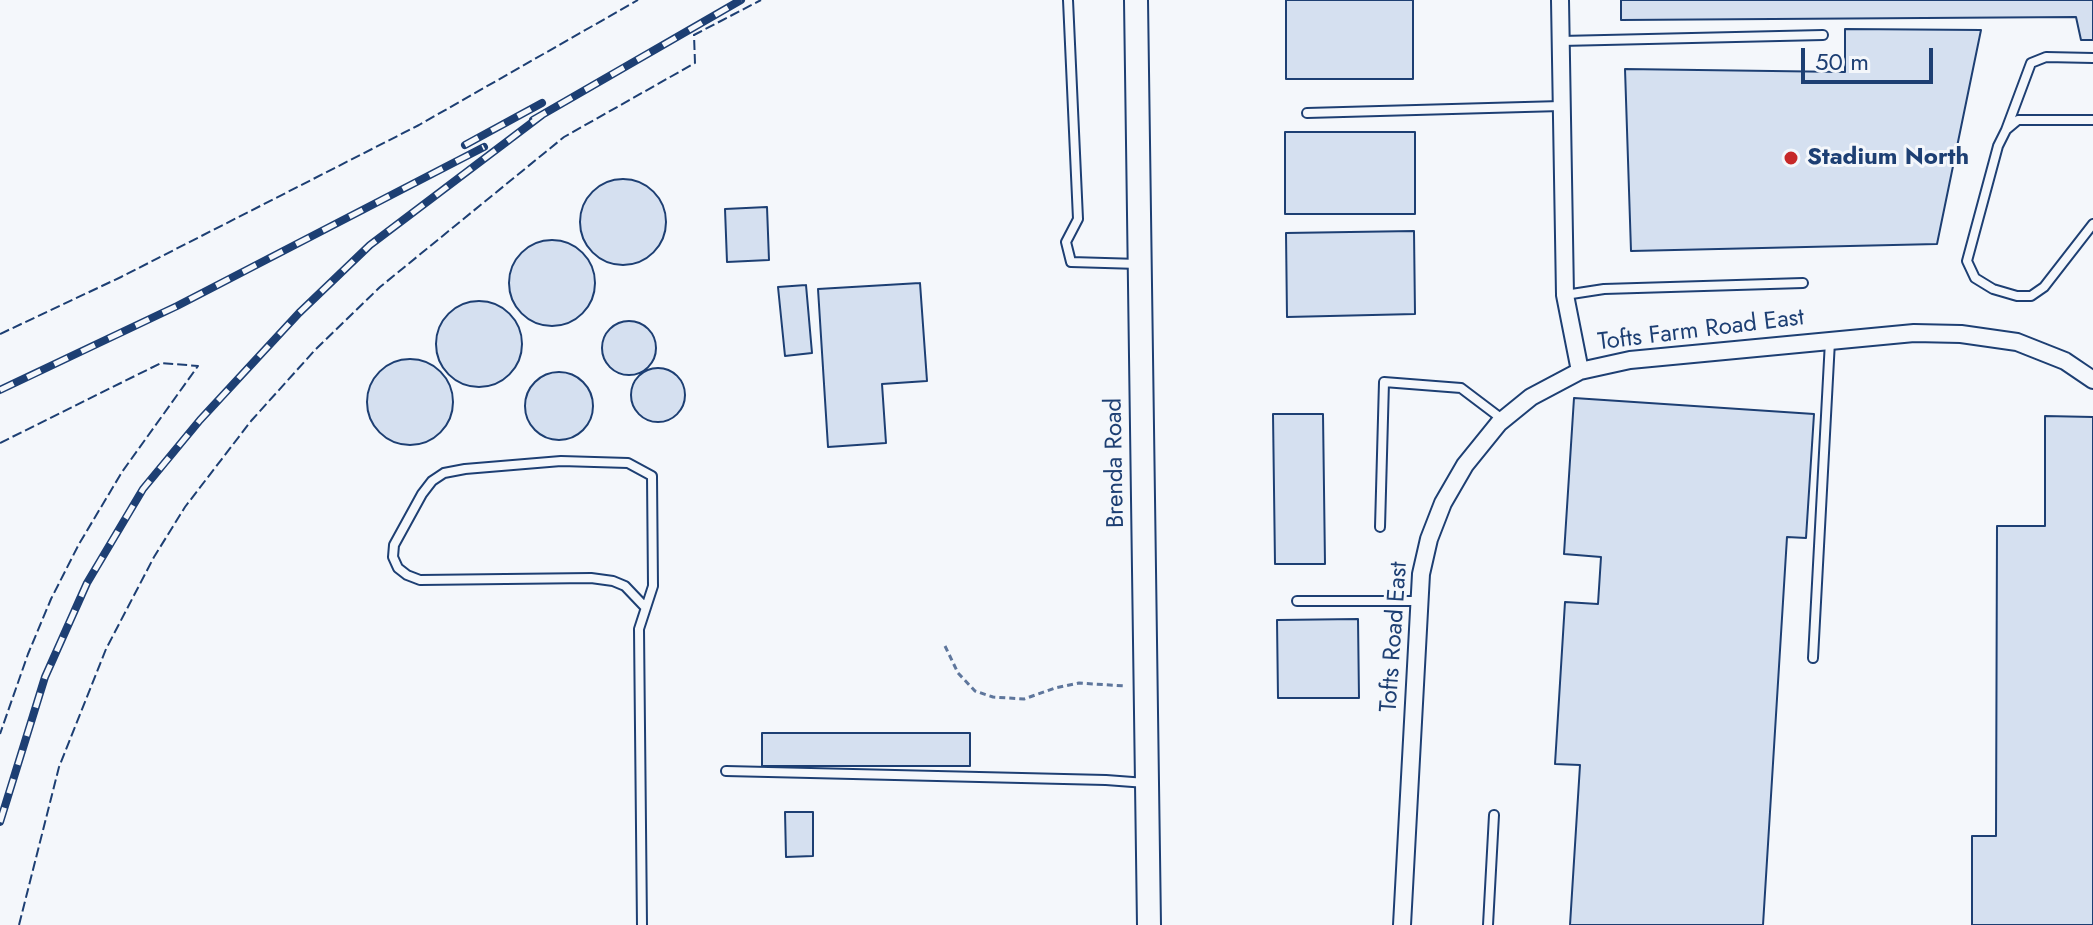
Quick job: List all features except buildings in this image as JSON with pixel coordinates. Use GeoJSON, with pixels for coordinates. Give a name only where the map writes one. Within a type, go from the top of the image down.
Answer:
{"type":"FeatureCollection","features":[{"type":"Feature","properties":{"kind":"main road","name":"Brenda Road"},"geometry":{"type":"LineString","coordinates":[[1136,0],[1149,925]]}},
{"type":"Feature","properties":{"kind":"street","name":"Tofts Farm Road East"},"geometry":{"type":"LineString","coordinates":[[1560,0],[1565,295],[1580,371],[1673,355],[1914,333],[1961,334],[2017,342],[2065,361],[2093,380]]}},
{"type":"Feature","properties":{"kind":"street","name":"Tofts Road East"},"geometry":{"type":"LineString","coordinates":[[1402,925],[1421,574],[1426,550],[1443,503],[1465,465],[1503,420],[1531,397],[1580,371]]}},
{"type":"Feature","properties":{"kind":"lane"},"geometry":{"type":"LineString","coordinates":[[1068,0],[1078,219],[1066,242],[1071,262],[1139,264]]}},
{"type":"Feature","properties":{"kind":"lane"},"geometry":{"type":"LineString","coordinates":[[1561,41],[1823,35]]}},
{"type":"Feature","properties":{"kind":"lane"},"geometry":{"type":"LineString","coordinates":[[2093,58],[2046,57],[2031,63],[1998,146],[1967,261],[1975,278],[1993,289],[2017,296],[2031,296],[2044,287],[2093,224]]}},
{"type":"Feature","properties":{"kind":"lane"},"geometry":{"type":"LineString","coordinates":[[1307,113],[1562,106]]}},
{"type":"Feature","properties":{"kind":"lane"},"geometry":{"type":"LineString","coordinates":[[2006,130],[2018,120],[2093,120]]}},
{"type":"Feature","properties":{"kind":"lane"},"geometry":{"type":"LineString","coordinates":[[1565,295],[1604,289],[1803,283]]}},
{"type":"Feature","properties":{"kind":"lane"},"geometry":{"type":"LineString","coordinates":[[1813,658],[1830,340]]}},
{"type":"Feature","properties":{"kind":"lane"},"geometry":{"type":"LineString","coordinates":[[1380,527],[1384,382],[1461,388],[1503,420]]}},
{"type":"Feature","properties":{"kind":"lane"},"geometry":{"type":"LineString","coordinates":[[642,925],[639,629],[653,586],[652,476],[628,463],[561,461],[444,473],[432,481],[422,494],[394,545],[393,557],[398,568],[420,580],[591,578],[625,586],[645,607]]}},
{"type":"Feature","properties":{"kind":"lane"},"geometry":{"type":"LineString","coordinates":[[1297,601],[1420,601]]}},
{"type":"Feature","properties":{"kind":"lane"},"geometry":{"type":"LineString","coordinates":[[726,771],[1147,783]]}},
{"type":"Feature","properties":{"kind":"lane"},"geometry":{"type":"LineString","coordinates":[[1488,925],[1494,815]]}},
{"type":"Feature","properties":{"kind":"path"},"geometry":{"type":"LineString","coordinates":[[945,646],[958,673],[975,691],[993,697],[1024,699],[1079,683],[1145,687]]}},
{"type":"Feature","properties":{"kind":"railway"},"geometry":{"type":"LineString","coordinates":[[533,120],[741,0]]}},
{"type":"Feature","properties":{"kind":"railway"},"geometry":{"type":"LineString","coordinates":[[465,145],[542,103]]}},
{"type":"Feature","properties":{"kind":"railway"},"geometry":{"type":"LineString","coordinates":[[0,822],[45,677],[87,583],[143,489],[200,420],[299,313],[370,245],[542,115]]}},
{"type":"Feature","properties":{"kind":"railway"},"geometry":{"type":"LineString","coordinates":[[0,390],[177,306],[484,147]]}},
{"type":"Feature","properties":{"kind":"fence"},"geometry":{"type":"LineString","coordinates":[[0,334],[121,277],[419,125],[638,0]]}},
{"type":"Feature","properties":{"kind":"fence"},"geometry":{"type":"LineString","coordinates":[[19,925],[59,767],[106,649],[154,557],[185,507],[251,421],[315,350],[380,287],[564,137],[695,63],[694,35],[761,0]]}},
{"type":"Feature","properties":{"kind":"fence"},"geometry":{"type":"LineString","coordinates":[[0,443],[161,363],[198,366],[122,472],[79,544],[28,654],[0,734]]}},
{"type":"Feature","properties":{"kind":"place","name":"Stadium North"},"geometry":{"type":"Point","coordinates":[1791,158]}}]}
